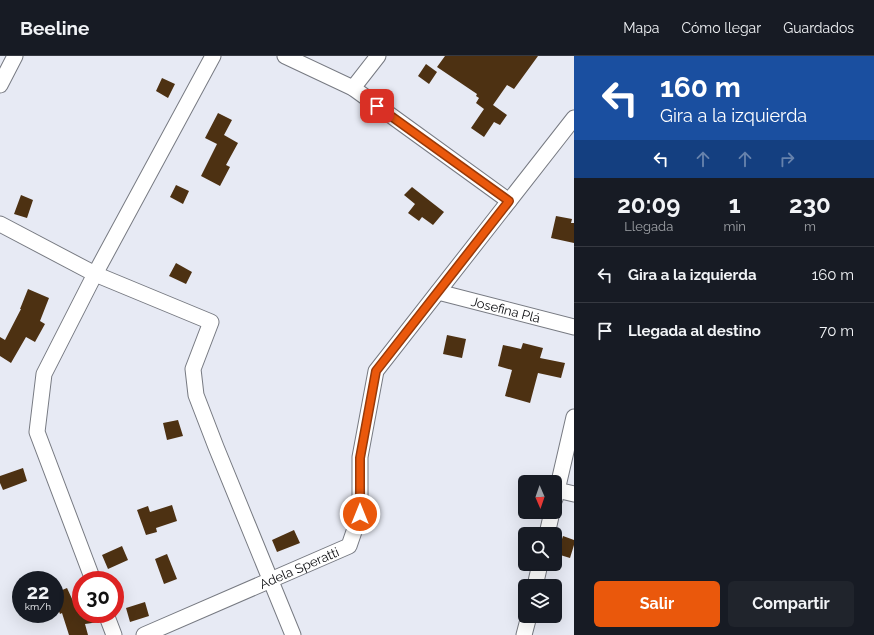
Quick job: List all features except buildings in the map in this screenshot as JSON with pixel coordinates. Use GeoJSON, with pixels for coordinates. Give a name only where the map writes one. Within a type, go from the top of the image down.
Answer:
{"type":"FeatureCollection","features":[{"type":"Feature","properties":{"kind":"street"},"geometry":{"type":"LineString","coordinates":[[0,85],[15,56]]}},
{"type":"Feature","properties":{"kind":"street"},"geometry":{"type":"LineString","coordinates":[[90,571],[37,432],[44,374],[95,274],[213,56]]}},
{"type":"Feature","properties":{"kind":"street"},"geometry":{"type":"LineString","coordinates":[[285,56],[353,88],[509,201]]}},
{"type":"Feature","properties":{"kind":"street"},"geometry":{"type":"LineString","coordinates":[[353,88],[378,56]]}},
{"type":"Feature","properties":{"kind":"street","name":"Adela Speratti"},"geometry":{"type":"LineString","coordinates":[[144,635],[349,546],[360,514],[360,458],[376,371],[574,118]]}},
{"type":"Feature","properties":{"kind":"street"},"geometry":{"type":"LineString","coordinates":[[0,224],[95,274],[211,322],[193,369],[196,395],[293,635]]}},
{"type":"Feature","properties":{"kind":"street","name":"Josefina Plá"},"geometry":{"type":"LineString","coordinates":[[438,292],[574,327]]}},
{"type":"Feature","properties":{"kind":"street"},"geometry":{"type":"LineString","coordinates":[[560,475],[574,417]]}},
{"type":"Feature","properties":{"kind":"street"},"geometry":{"type":"LineString","coordinates":[[562,494],[574,494]]}},
{"type":"Feature","properties":{"kind":"street"},"geometry":{"type":"LineString","coordinates":[[109,623],[114,635]]}},
{"type":"Feature","properties":{"kind":"street"},"geometry":{"type":"LineString","coordinates":[[524,635],[527,623]]}},
{"type":"Feature","properties":{"kind":"route"},"geometry":{"type":"LineString","coordinates":[[360,514],[360,458],[376,371],[509,201],[377,106]]}}]}
